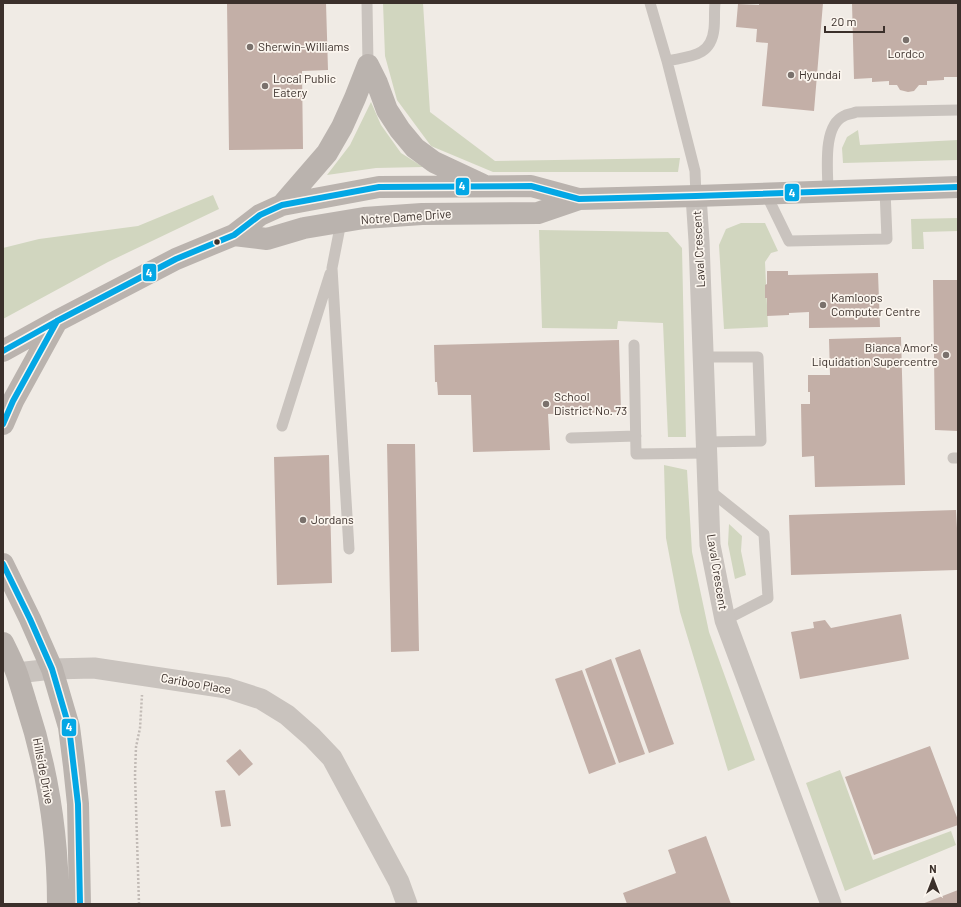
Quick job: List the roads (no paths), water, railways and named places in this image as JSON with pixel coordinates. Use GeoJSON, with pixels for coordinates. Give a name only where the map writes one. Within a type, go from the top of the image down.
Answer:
{"type":"FeatureCollection","features":[{"type":"Feature","properties":{"kind":"street"},"geometry":{"type":"LineString","coordinates":[[368,65],[377,83],[387,110],[400,130],[416,148],[434,162],[485,186]]}},
{"type":"Feature","properties":{"kind":"street"},"geometry":{"type":"LineString","coordinates":[[282,205],[327,153],[342,126],[368,65]]}},
{"type":"Feature","properties":{"kind":"street","name":"Notre Dame Drive"},"geometry":{"type":"LineString","coordinates":[[3,351],[176,259],[234,235],[260,214],[282,205],[379,188],[531,186],[579,199]]}},
{"type":"Feature","properties":{"kind":"street","name":"Notre Dame Drive"},"geometry":{"type":"LineString","coordinates":[[234,235],[267,239],[304,228],[364,218],[422,214],[538,212],[579,199],[958,187]]}},
{"type":"Feature","properties":{"kind":"street","name":"Laval Crescent"},"geometry":{"type":"LineString","coordinates":[[696,196],[709,490],[710,545],[725,620],[831,904]]}},
{"type":"Feature","properties":{"kind":"street"},"geometry":{"type":"LineString","coordinates":[[3,424],[13,401],[57,321]]}},
{"type":"Feature","properties":{"kind":"street"},"geometry":{"type":"LineString","coordinates":[[3,564],[30,619],[52,669],[69,728],[78,804],[80,904]]}},
{"type":"Feature","properties":{"kind":"street","name":"Hillside Drive"},"geometry":{"type":"LineString","coordinates":[[3,643],[17,673],[36,733],[50,803],[55,845],[58,904]]}},
{"type":"Feature","properties":{"kind":"street","name":"Cariboo Place"},"geometry":{"type":"LineString","coordinates":[[17,673],[52,669],[94,668],[227,688],[261,700],[287,715],[312,737],[332,758],[399,882],[407,904]]}},
{"type":"Feature","properties":{"kind":"lane"},"geometry":{"type":"LineString","coordinates":[[367,3],[368,65]]}},
{"type":"Feature","properties":{"kind":"lane"},"geometry":{"type":"LineString","coordinates":[[650,3],[667,61],[695,171],[696,196]]}},
{"type":"Feature","properties":{"kind":"lane"},"geometry":{"type":"LineString","coordinates":[[667,61],[696,55],[703,52],[708,47],[712,39],[714,29],[715,3]]}},
{"type":"Feature","properties":{"kind":"lane"},"geometry":{"type":"LineString","coordinates":[[828,192],[828,139],[833,126],[842,116],[856,112],[958,110]]}},
{"type":"Feature","properties":{"kind":"lane"},"geometry":{"type":"LineString","coordinates":[[766,194],[789,241],[887,239],[885,190]]}},
{"type":"Feature","properties":{"kind":"lane"},"geometry":{"type":"LineString","coordinates":[[282,426],[332,268],[340,222]]}},
{"type":"Feature","properties":{"kind":"lane"},"geometry":{"type":"LineString","coordinates":[[332,268],[349,549]]}},
{"type":"Feature","properties":{"kind":"lane"},"geometry":{"type":"LineString","coordinates":[[634,345],[636,454],[706,448],[761,441],[758,356],[703,357]]}},
{"type":"Feature","properties":{"kind":"lane"},"geometry":{"type":"LineString","coordinates":[[571,438],[636,436]]}},
{"type":"Feature","properties":{"kind":"lane"},"geometry":{"type":"LineString","coordinates":[[709,490],[764,534],[768,598],[725,620]]}},
{"type":"Feature","properties":{"kind":"place","name":"Lordco"},"geometry":{"type":"Point","coordinates":[906,40]}},
{"type":"Feature","properties":{"kind":"place","name":"Sherwin-Williams"},"geometry":{"type":"Point","coordinates":[250,47]}},
{"type":"Feature","properties":{"kind":"place","name":"Hyundai"},"geometry":{"type":"Point","coordinates":[791,75]}},
{"type":"Feature","properties":{"kind":"place","name":"Local Public Eatery"},"geometry":{"type":"Point","coordinates":[265,86]}},
{"type":"Feature","properties":{"kind":"place","name":"Kamloops Computer Centre"},"geometry":{"type":"Point","coordinates":[823,305]}},
{"type":"Feature","properties":{"kind":"place","name":"Bianca Amor's Liquidation Supercentre"},"geometry":{"type":"Point","coordinates":[946,355]}},
{"type":"Feature","properties":{"kind":"place","name":"School District No. 73"},"geometry":{"type":"Point","coordinates":[546,404]}},
{"type":"Feature","properties":{"kind":"place","name":"Jordans"},"geometry":{"type":"Point","coordinates":[303,520]}}]}
